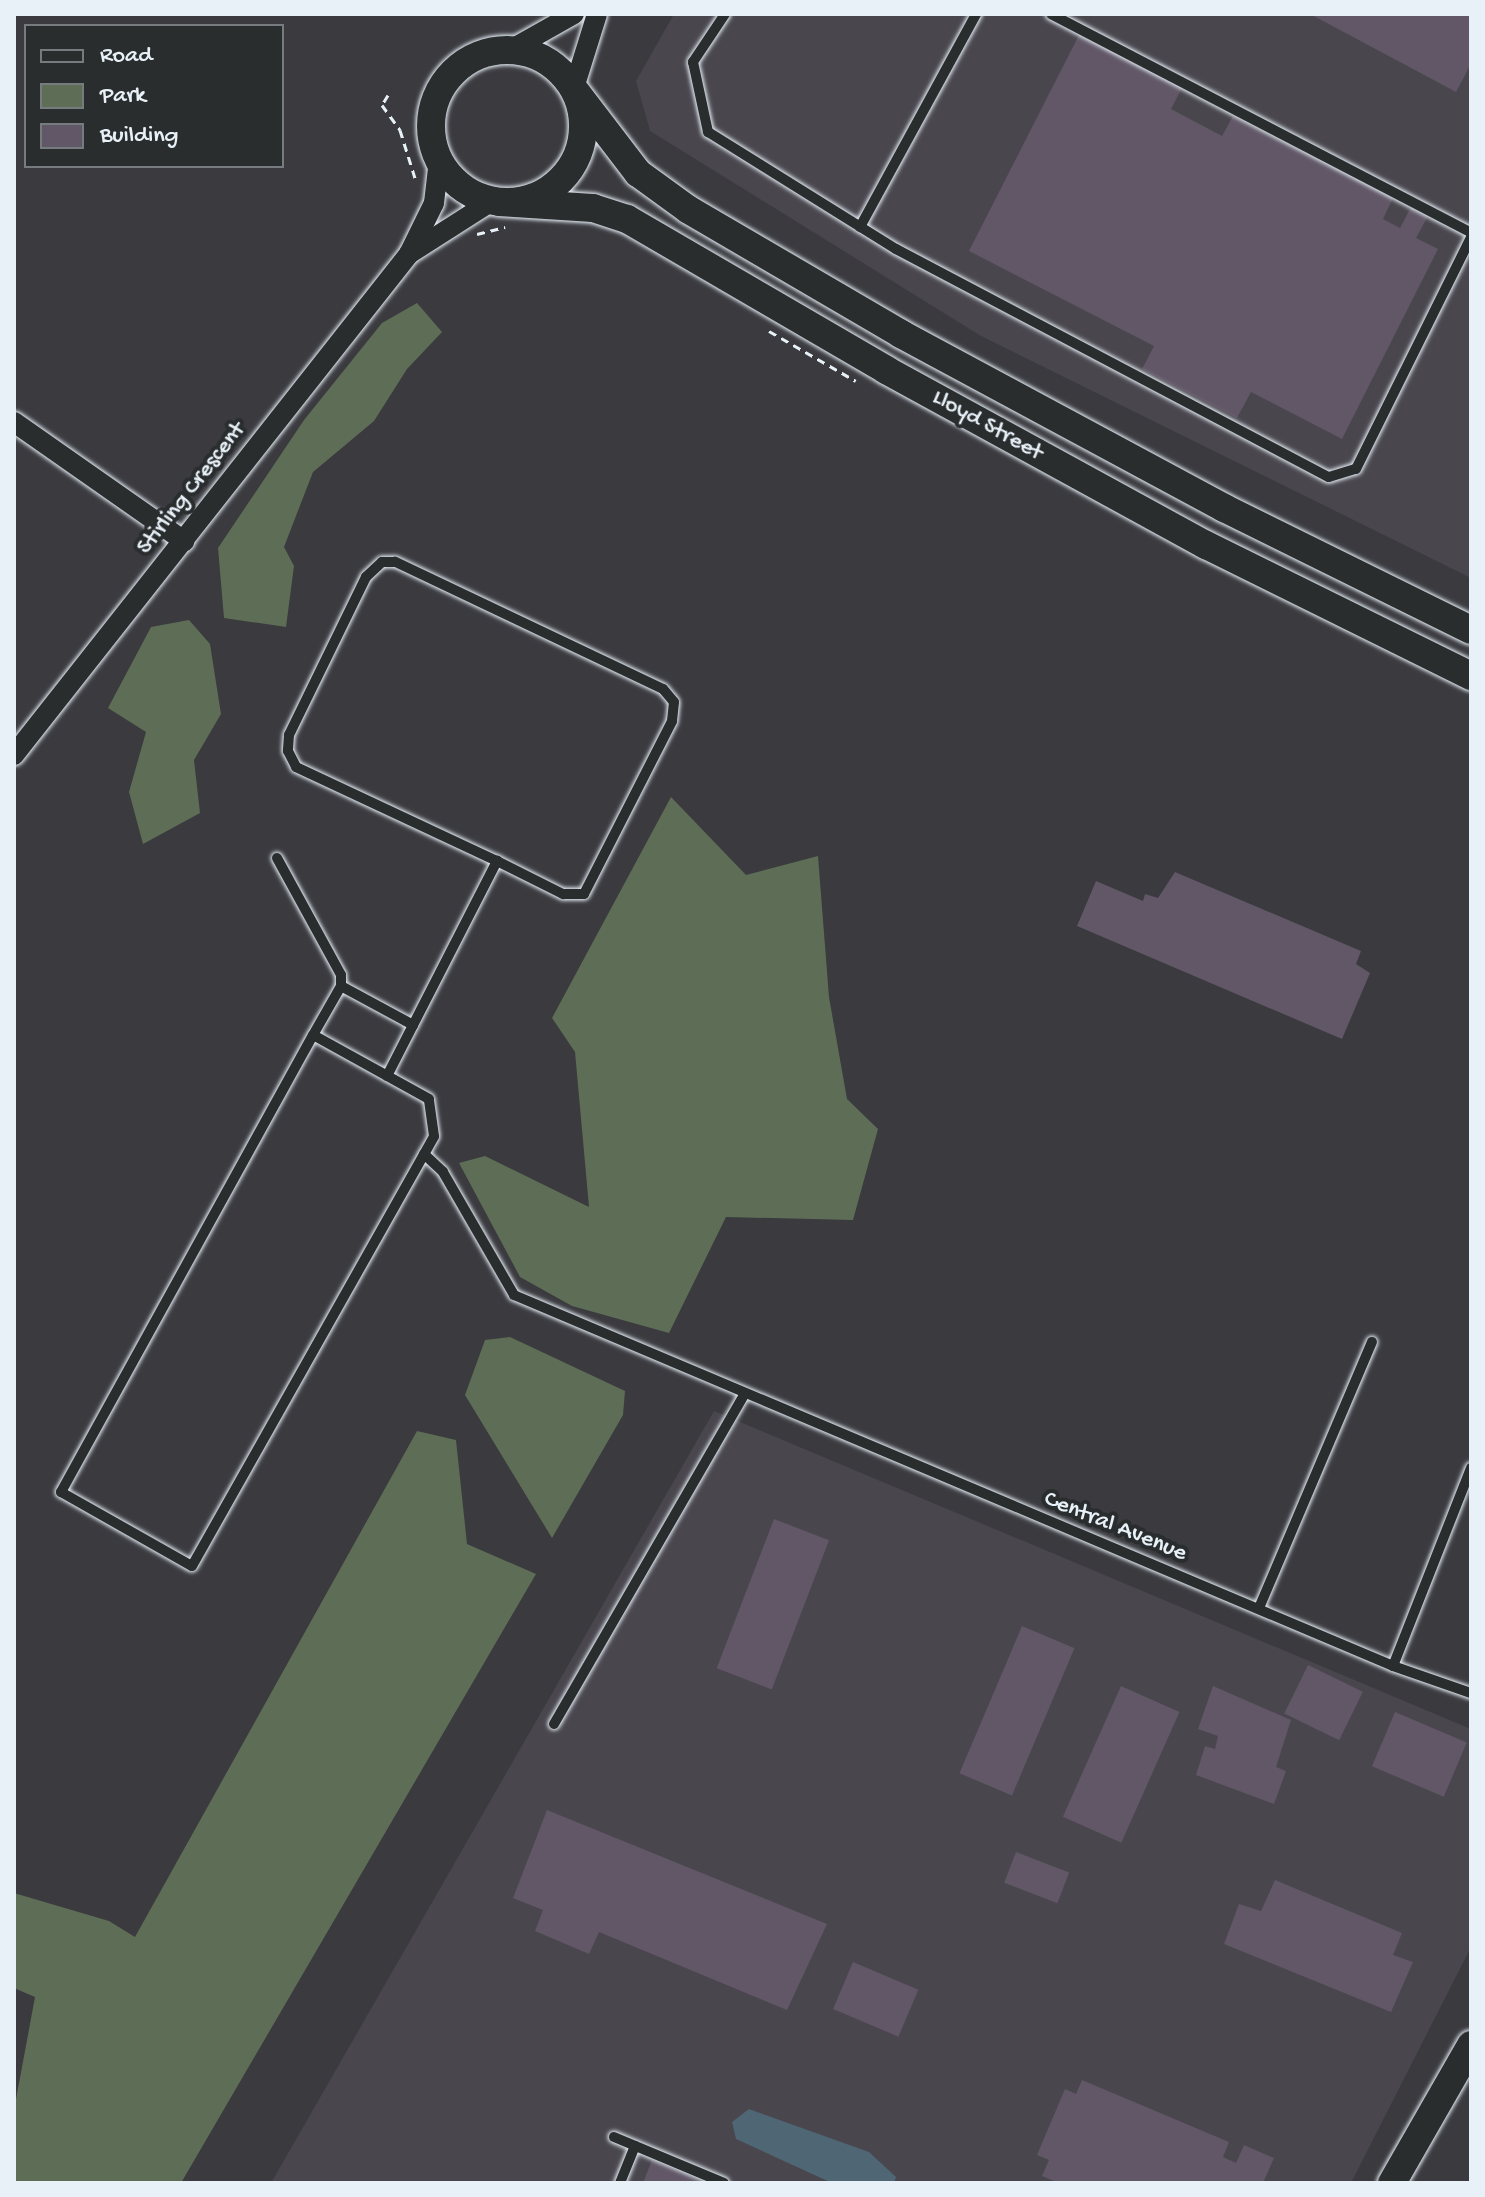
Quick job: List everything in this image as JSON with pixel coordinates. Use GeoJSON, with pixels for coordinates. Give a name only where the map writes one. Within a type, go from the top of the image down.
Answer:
{"type":"FeatureCollection","features":[{"type":"Feature","properties":{"kind":"main road"},"geometry":{"type":"LineString","coordinates":[[512,49],[548,61],[575,90],[583,138],[569,169],[544,193],[496,202],[459,186],[439,160],[431,116],[447,78],[480,54],[512,49]]}},
{"type":"Feature","properties":{"kind":"main road","name":"Lloyd Street"},"geometry":{"type":"LineString","coordinates":[[575,90],[638,173],[689,210],[901,334],[1196,493],[1471,630]]}},
{"type":"Feature","properties":{"kind":"main road","name":"Lloyd Street"},"geometry":{"type":"LineString","coordinates":[[496,202],[593,208],[627,219],[886,370],[1206,545],[1471,676]]}},
{"type":"Feature","properties":{"kind":"main road"},"geometry":{"type":"LineString","coordinates":[[1392,2183],[1471,2045]]}},
{"type":"Feature","properties":{"kind":"street"},"geometry":{"type":"LineString","coordinates":[[512,49],[574,14]]}},
{"type":"Feature","properties":{"kind":"street"},"geometry":{"type":"LineString","coordinates":[[575,90],[597,14]]}},
{"type":"Feature","properties":{"kind":"street","name":"Stirling Crescent"},"geometry":{"type":"LineString","coordinates":[[14,755],[409,254],[434,203],[439,160]]}},
{"type":"Feature","properties":{"kind":"street","name":"Stirling Crescent"},"geometry":{"type":"LineString","coordinates":[[409,254],[496,202]]}},
{"type":"Feature","properties":{"kind":"street"},"geometry":{"type":"LineString","coordinates":[[14,422],[184,541]]}},
{"type":"Feature","properties":{"kind":"lane"},"geometry":{"type":"LineString","coordinates":[[725,14],[693,62],[708,132],[860,227],[1329,477],[1356,469],[1471,235],[1051,14]]}},
{"type":"Feature","properties":{"kind":"lane"},"geometry":{"type":"LineString","coordinates":[[860,227],[976,14]]}},
{"type":"Feature","properties":{"kind":"lane"},"geometry":{"type":"LineString","coordinates":[[382,562],[395,562],[663,689],[674,702],[672,721],[584,894],[563,894],[497,861],[296,767],[288,751],[289,735],[366,577],[382,562]]}},
{"type":"Feature","properties":{"kind":"lane"},"geometry":{"type":"LineString","coordinates":[[277,858],[341,975],[341,986],[313,1035],[61,1492],[192,1566],[434,1136],[429,1099],[313,1035]]}},
{"type":"Feature","properties":{"kind":"lane"},"geometry":{"type":"LineString","coordinates":[[387,1076],[497,861]]}},
{"type":"Feature","properties":{"kind":"lane"},"geometry":{"type":"LineString","coordinates":[[341,986],[413,1025]]}},
{"type":"Feature","properties":{"kind":"lane","name":"Central Avenue"},"geometry":{"type":"LineString","coordinates":[[424,1154],[443,1172],[514,1295],[744,1395],[1393,1666],[1471,1693]]}},
{"type":"Feature","properties":{"kind":"lane"},"geometry":{"type":"LineString","coordinates":[[1259,1608],[1372,1342]]}},
{"type":"Feature","properties":{"kind":"lane"},"geometry":{"type":"LineString","coordinates":[[554,1724],[744,1395]]}},
{"type":"Feature","properties":{"kind":"lane"},"geometry":{"type":"LineString","coordinates":[[1393,1666],[1471,1468]]}},
{"type":"Feature","properties":{"kind":"lane"},"geometry":{"type":"LineString","coordinates":[[614,2137],[724,2183]]}},
{"type":"Feature","properties":{"kind":"lane"},"geometry":{"type":"LineString","coordinates":[[620,2183],[635,2146]]}},
{"type":"Feature","properties":{"kind":"shaded area"},"geometry":{"type":"Polygon","coordinates":[[[674,14],[1471,14],[1471,578],[981,336],[650,131],[636,81],[674,14]]]}},
{"type":"Feature","properties":{"kind":"shaded area"},"geometry":{"type":"Polygon","coordinates":[[[714,1411],[1471,1729],[1471,1947],[1351,2183],[271,2183],[714,1411]]]}},
{"type":"Feature","properties":{"kind":"green space"},"geometry":{"type":"Polygon","coordinates":[[[417,303],[442,332],[407,369],[374,421],[313,472],[284,547],[294,566],[286,627],[224,618],[218,548],[304,420],[382,323],[417,303]]]}},
{"type":"Feature","properties":{"kind":"green space"},"geometry":{"type":"Polygon","coordinates":[[[189,620],[210,644],[221,714],[194,760],[200,813],[143,844],[129,792],[146,732],[108,708],[151,627],[189,620]]]}},
{"type":"Feature","properties":{"kind":"green space"},"geometry":{"type":"Polygon","coordinates":[[[671,797],[746,875],[818,856],[829,997],[847,1099],[878,1129],[853,1220],[726,1217],[669,1333],[572,1306],[520,1277],[459,1163],[485,1156],[589,1207],[575,1052],[552,1018],[671,797]]]}},
{"type":"Feature","properties":{"kind":"green space"},"geometry":{"type":"Polygon","coordinates":[[[510,1337],[625,1391],[623,1415],[552,1538],[465,1395],[485,1340],[510,1337]]]}},
{"type":"Feature","properties":{"kind":"green space"},"geometry":{"type":"Polygon","coordinates":[[[417,1431],[456,1440],[467,1544],[536,1574],[181,2183],[14,2183],[14,2110],[35,1997],[14,1988],[14,1893],[109,1921],[135,1937],[417,1431]]]}},
{"type":"Feature","properties":{"kind":"water"},"geometry":{"type":"Polygon","coordinates":[[[749,2109],[869,2152],[896,2177],[894,2183],[832,2183],[736,2139],[732,2122],[749,2109]]]}},
{"type":"Feature","properties":{"kind":"building"},"geometry":{"type":"Polygon","coordinates":[[[1310,14],[1471,14],[1471,64],[1456,92],[1310,14]]]}},
{"type":"Feature","properties":{"kind":"building"},"geometry":{"type":"Polygon","coordinates":[[[1079,35],[1182,88],[1171,109],[1222,136],[1233,116],[1393,198],[1383,219],[1400,228],[1411,207],[1428,216],[1416,238],[1438,249],[1342,439],[1251,392],[1237,418],[1142,369],[1154,346],[969,251],[1079,35]]]}},
{"type":"Feature","properties":{"kind":"building"},"geometry":{"type":"Polygon","coordinates":[[[1175,872],[1361,951],[1356,964],[1370,973],[1342,1039],[1077,926],[1096,881],[1143,901],[1145,894],[1158,898],[1175,872]]]}},
{"type":"Feature","properties":{"kind":"building"},"geometry":{"type":"Polygon","coordinates":[[[774,1519],[829,1540],[772,1690],[717,1668],[774,1519]]]}},
{"type":"Feature","properties":{"kind":"building"},"geometry":{"type":"Polygon","coordinates":[[[1022,1626],[1074,1648],[1012,1796],[959,1773],[1022,1626]]]}},
{"type":"Feature","properties":{"kind":"building"},"geometry":{"type":"Polygon","coordinates":[[[1308,1665],[1363,1692],[1339,1740],[1284,1714],[1308,1665]]]}},
{"type":"Feature","properties":{"kind":"building"},"geometry":{"type":"Polygon","coordinates":[[[1121,1686],[1179,1712],[1121,1843],[1063,1817],[1121,1686]]]}},
{"type":"Feature","properties":{"kind":"building"},"geometry":{"type":"Polygon","coordinates":[[[1213,1686],[1291,1720],[1276,1767],[1286,1771],[1274,1804],[1196,1775],[1205,1746],[1215,1749],[1218,1736],[1198,1729],[1213,1686]]]}},
{"type":"Feature","properties":{"kind":"building"},"geometry":{"type":"Polygon","coordinates":[[[1395,1712],[1467,1742],[1444,1797],[1372,1766],[1395,1712]]]}},
{"type":"Feature","properties":{"kind":"building"},"geometry":{"type":"Polygon","coordinates":[[[547,1810],[827,1924],[787,2010],[599,1932],[589,1954],[535,1931],[543,1910],[513,1898],[547,1810]]]}},
{"type":"Feature","properties":{"kind":"building"},"geometry":{"type":"Polygon","coordinates":[[[1016,1852],[1069,1872],[1057,1903],[1004,1883],[1016,1852]]]}},
{"type":"Feature","properties":{"kind":"building"},"geometry":{"type":"Polygon","coordinates":[[[1275,1880],[1402,1933],[1393,1955],[1413,1962],[1391,2012],[1224,1944],[1239,1904],[1261,1911],[1275,1880]]]}},
{"type":"Feature","properties":{"kind":"building"},"geometry":{"type":"Polygon","coordinates":[[[853,1962],[918,1990],[898,2037],[833,2009],[853,1962]]]}},
{"type":"Feature","properties":{"kind":"building"},"geometry":{"type":"Polygon","coordinates":[[[1082,2080],[1229,2142],[1223,2157],[1236,2163],[1244,2145],[1274,2158],[1263,2183],[1059,2183],[1042,2176],[1049,2160],[1037,2155],[1065,2089],[1076,2094],[1082,2080]]]}},
{"type":"Feature","properties":{"kind":"building"},"geometry":{"type":"Polygon","coordinates":[[[652,2160],[706,2183],[643,2183],[652,2160]]]}}]}
